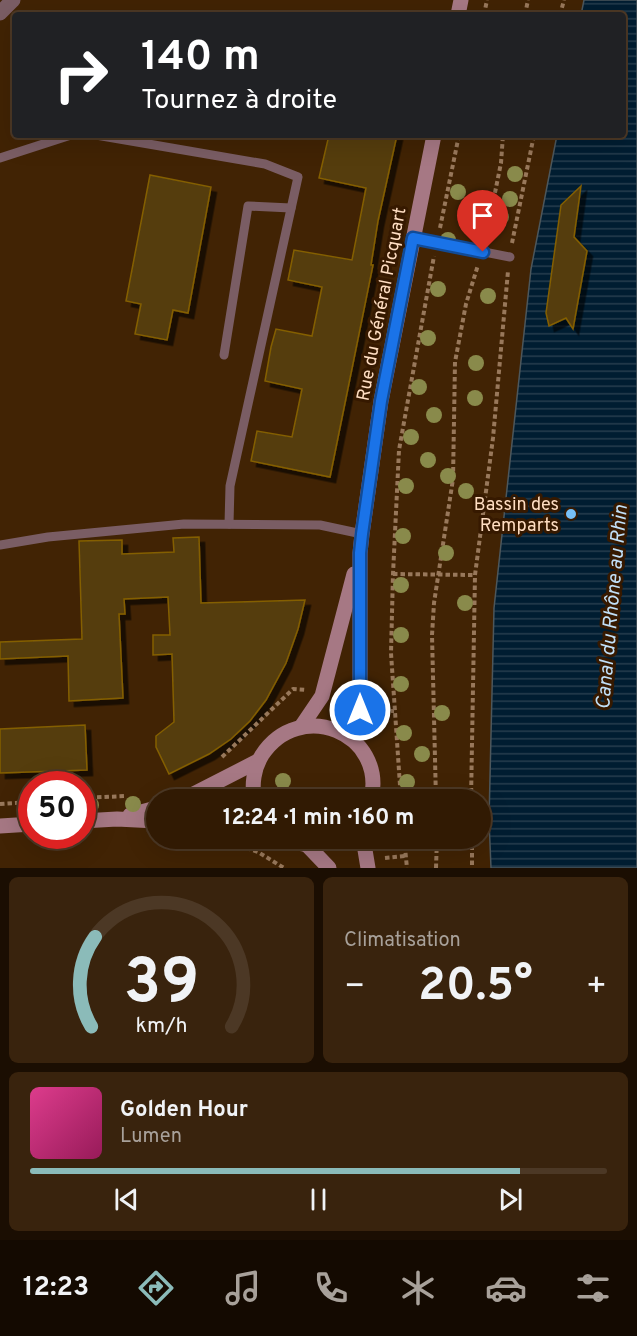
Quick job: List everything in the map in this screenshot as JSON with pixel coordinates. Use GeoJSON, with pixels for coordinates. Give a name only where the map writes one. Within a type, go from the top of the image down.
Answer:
{"type":"FeatureCollection","features":[{"type":"Feature","properties":{"kind":"main road","name":"Rue du Général Picquart"},"geometry":{"type":"LineString","coordinates":[[355,742],[360,710],[362,534],[381,401],[433,138]]}},
{"type":"Feature","properties":{"kind":"main road","name":"Rue du Général Picquart"},"geometry":{"type":"LineString","coordinates":[[301,727],[322,696],[360,553]]}},
{"type":"Feature","properties":{"kind":"main road"},"geometry":{"type":"LineString","coordinates":[[254,789],[253,778],[258,762],[268,746],[283,733],[301,727],[320,726],[339,731],[355,742],[366,756],[373,772],[374,789]]}},
{"type":"Feature","properties":{"kind":"main road"},"geometry":{"type":"LineString","coordinates":[[204,789],[258,762]]}},
{"type":"Feature","properties":{"kind":"main road"},"geometry":{"type":"LineString","coordinates":[[117,819],[146,811]]}},
{"type":"Feature","properties":{"kind":"main road"},"geometry":{"type":"LineString","coordinates":[[96,820],[146,820]]}},
{"type":"Feature","properties":{"kind":"main road"},"geometry":{"type":"LineString","coordinates":[[0,826],[18,825]]}},
{"type":"Feature","properties":{"kind":"main road"},"geometry":{"type":"LineString","coordinates":[[311,849],[329,868]]}},
{"type":"Feature","properties":{"kind":"main road"},"geometry":{"type":"LineString","coordinates":[[365,849],[368,868]]}},
{"type":"Feature","properties":{"kind":"street"},"geometry":{"type":"LineString","coordinates":[[0,13],[13,0]]}},
{"type":"Feature","properties":{"kind":"lane"},"geometry":{"type":"LineString","coordinates":[[0,158],[63,138]]}},
{"type":"Feature","properties":{"kind":"lane"},"geometry":{"type":"LineString","coordinates":[[113,138],[265,164],[297,177],[230,486],[230,524]]}},
{"type":"Feature","properties":{"kind":"lane"},"geometry":{"type":"LineString","coordinates":[[224,355],[248,206],[291,208]]}},
{"type":"Feature","properties":{"kind":"lane"},"geometry":{"type":"LineString","coordinates":[[413,238],[510,257]]}},
{"type":"Feature","properties":{"kind":"lane"},"geometry":{"type":"LineString","coordinates":[[0,545],[48,537],[184,524],[320,525],[362,534]]}},
{"type":"Feature","properties":{"kind":"path"},"geometry":{"type":"LineString","coordinates":[[400,789],[391,653],[399,450],[458,138]]}},
{"type":"Feature","properties":{"kind":"path"},"geometry":{"type":"LineString","coordinates":[[436,789],[432,635],[453,479],[455,362],[466,304],[483,252],[501,163],[503,138]]}},
{"type":"Feature","properties":{"kind":"path"},"geometry":{"type":"LineString","coordinates":[[471,789],[475,575],[493,438],[510,257],[533,138]]}},
{"type":"Feature","properties":{"kind":"path"},"geometry":{"type":"LineString","coordinates":[[393,574],[475,575]]}},
{"type":"Feature","properties":{"kind":"path"},"geometry":{"type":"LineString","coordinates":[[222,758],[292,689]]}},
{"type":"Feature","properties":{"kind":"path"},"geometry":{"type":"LineString","coordinates":[[96,797],[128,796]]}},
{"type":"Feature","properties":{"kind":"path"},"geometry":{"type":"LineString","coordinates":[[0,804],[18,803]]}},
{"type":"Feature","properties":{"kind":"path"},"geometry":{"type":"LineString","coordinates":[[249,849],[284,868]]}},
{"type":"Feature","properties":{"kind":"path"},"geometry":{"type":"LineString","coordinates":[[405,849],[407,868]]}},
{"type":"Feature","properties":{"kind":"path"},"geometry":{"type":"LineString","coordinates":[[436,868],[437,849]]}},
{"type":"Feature","properties":{"kind":"path"},"geometry":{"type":"LineString","coordinates":[[472,849],[472,868]]}},
{"type":"Feature","properties":{"kind":"water","name":"Bassin des Remparts"},"geometry":{"type":"Polygon","coordinates":[[[584,0],[637,0],[637,868],[491,868],[490,789],[494,608],[531,269],[556,138],[626,138],[626,12],[582,12],[584,0]]]}},
{"type":"Feature","properties":{"kind":"building"},"geometry":{"type":"Polygon","coordinates":[[[328,138],[396,138],[378,221],[371,265],[373,265],[330,477],[251,461],[257,431],[292,437],[302,389],[265,381],[276,329],[312,336],[322,287],[288,280],[294,250],[352,260],[366,188],[319,178],[328,138]]]}},
{"type":"Feature","properties":{"kind":"building"},"geometry":{"type":"Polygon","coordinates":[[[150,175],[211,187],[188,313],[173,310],[167,340],[135,334],[141,304],[126,301],[150,175]]]}},
{"type":"Feature","properties":{"kind":"building"},"geometry":{"type":"Polygon","coordinates":[[[581,186],[574,237],[587,251],[573,329],[566,318],[549,326],[546,313],[561,205],[581,186]]]}},
{"type":"Feature","properties":{"kind":"building"},"geometry":{"type":"Polygon","coordinates":[[[199,537],[201,603],[305,600],[286,663],[266,700],[250,721],[231,739],[209,754],[169,774],[156,747],[156,736],[174,722],[172,654],[153,655],[153,635],[170,635],[168,597],[124,599],[125,614],[119,614],[123,698],[69,701],[68,656],[0,659],[0,642],[82,639],[79,541],[122,540],[122,554],[174,552],[173,538],[199,537]]]}},
{"type":"Feature","properties":{"kind":"building"},"geometry":{"type":"Polygon","coordinates":[[[85,725],[87,770],[0,773],[0,729],[85,725]]]}},
{"type":"Feature","properties":{"kind":"place","name":"Bassin des Remparts"},"geometry":{"type":"Point","coordinates":[571,514]}},
{"type":"Feature","properties":{"kind":"route"},"geometry":{"type":"LineString","coordinates":[[360,710],[362,534],[381,401],[413,238],[483,252]]}},
{"type":"Feature","properties":{"kind":"water label","name":"Canal du Rhône au Rhin"},"geometry":{"type":"Point","coordinates":[611,607]}}]}
